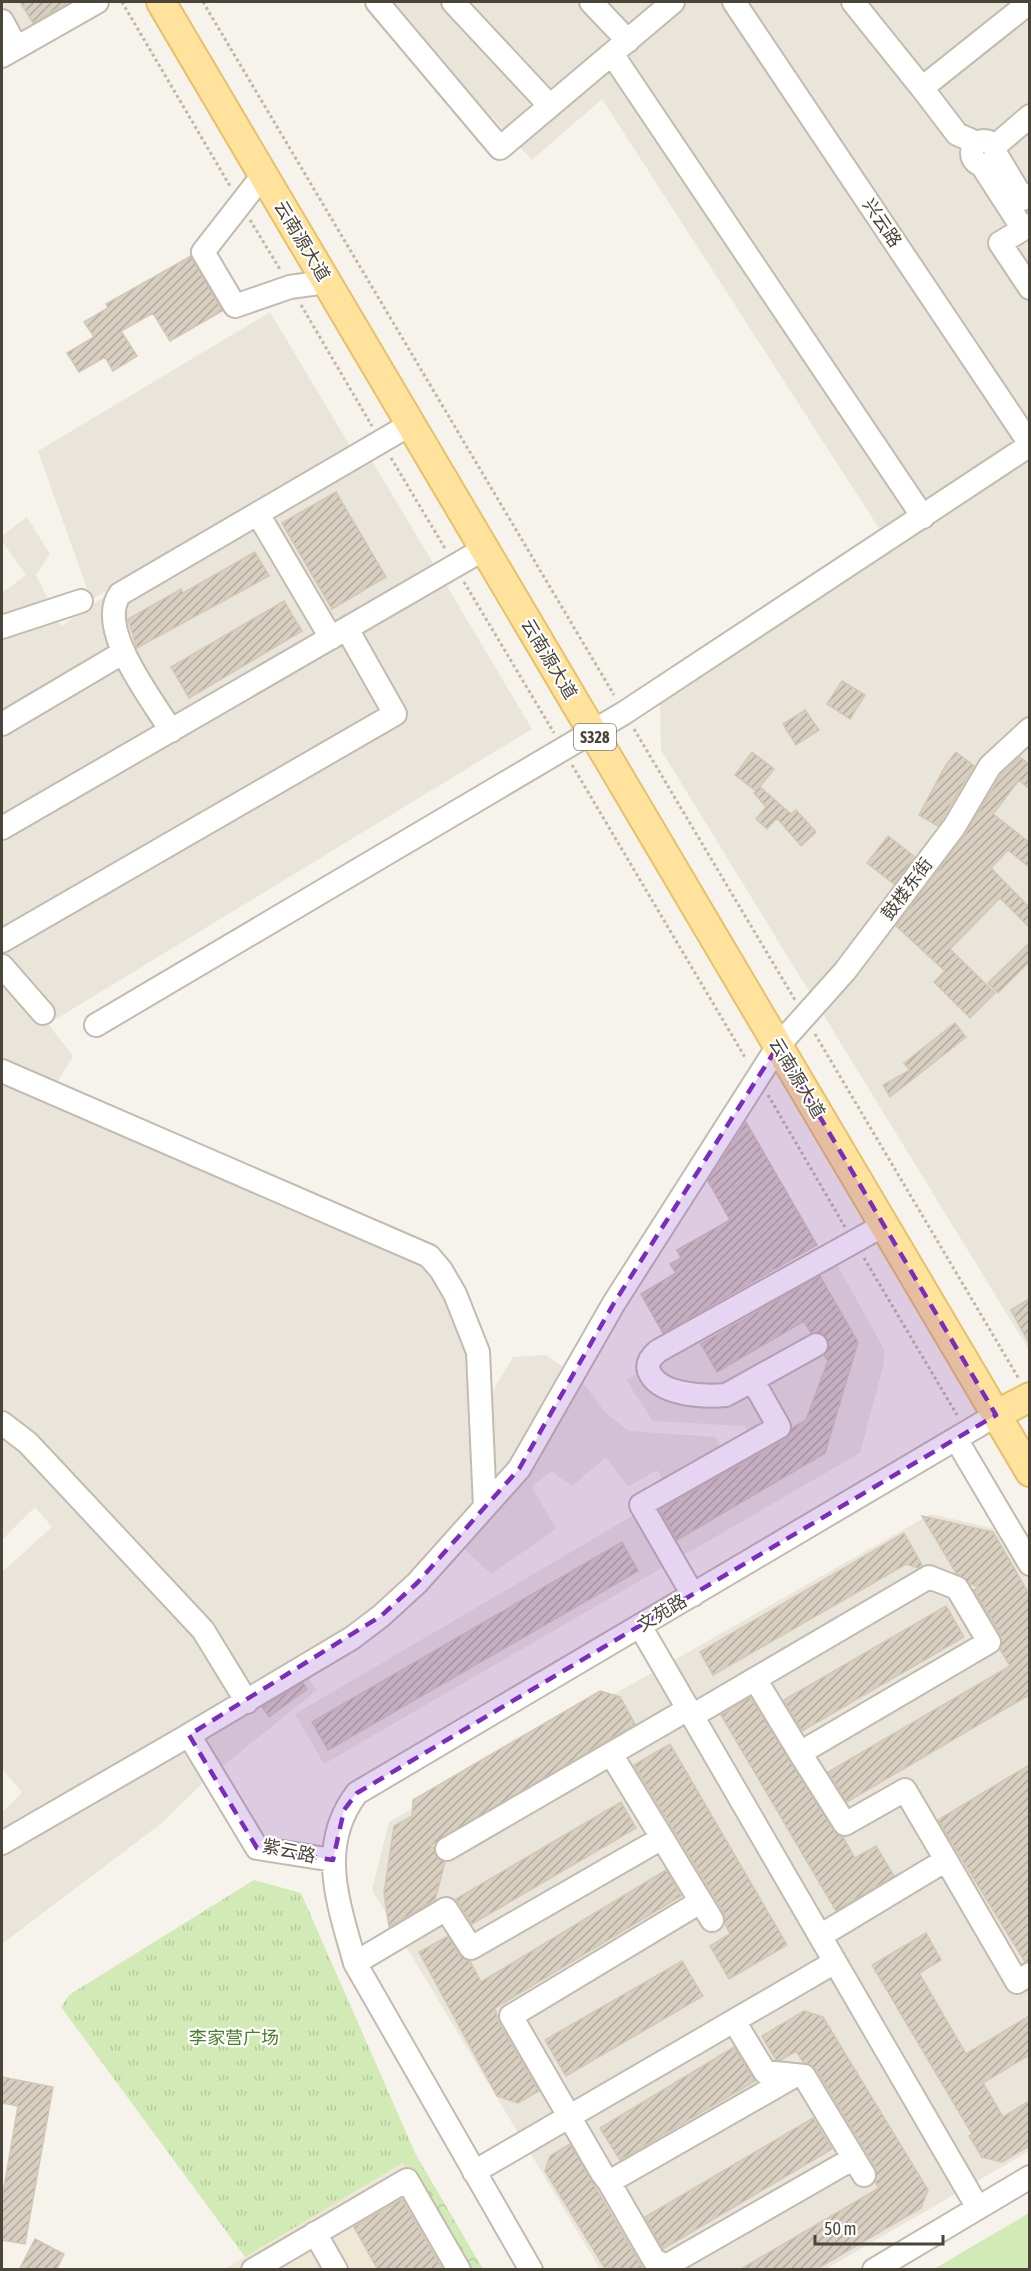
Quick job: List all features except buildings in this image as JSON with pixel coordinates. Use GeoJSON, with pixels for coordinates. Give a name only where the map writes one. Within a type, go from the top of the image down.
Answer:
{"type":"FeatureCollection","features":[{"type":"Feature","properties":{"kind":"main road","name":"云南源大道"},"geometry":{"type":"LineString","coordinates":[[161,2],[1029,1472]]}},
{"type":"Feature","properties":{"kind":"main road","name":"文苑路"},"geometry":{"type":"LineString","coordinates":[[996,1415],[1029,1397]]}},
{"type":"Feature","properties":{"kind":"street"},"geometry":{"type":"LineString","coordinates":[[2,21],[9,51],[97,2]]}},
{"type":"Feature","properties":{"kind":"street"},"geometry":{"type":"LineString","coordinates":[[376,2],[500,148],[673,2]]}},
{"type":"Feature","properties":{"kind":"street"},"geometry":{"type":"LineString","coordinates":[[453,2],[550,106]]}},
{"type":"Feature","properties":{"kind":"street"},"geometry":{"type":"LineString","coordinates":[[591,2],[923,517]]}},
{"type":"Feature","properties":{"kind":"street","name":"兴云路"},"geometry":{"type":"LineString","coordinates":[[734,2],[1029,445]]}},
{"type":"Feature","properties":{"kind":"street"},"geometry":{"type":"LineString","coordinates":[[853,2],[957,134],[987,152],[1023,199],[1029,195]]}},
{"type":"Feature","properties":{"kind":"street"},"geometry":{"type":"LineString","coordinates":[[922,88],[1029,2]]}},
{"type":"Feature","properties":{"kind":"street"},"geometry":{"type":"LineString","coordinates":[[987,152],[1029,116]]}},
{"type":"Feature","properties":{"kind":"street"},"geometry":{"type":"LineString","coordinates":[[987,152],[1026,227],[1000,243],[1029,288]]}},
{"type":"Feature","properties":{"kind":"street"},"geometry":{"type":"LineString","coordinates":[[263,175],[203,252],[235,306],[290,287],[326,282]]}},
{"type":"Feature","properties":{"kind":"street"},"geometry":{"type":"LineString","coordinates":[[171,731],[117,640],[114,625],[115,606],[120,594],[411,424]]}},
{"type":"Feature","properties":{"kind":"street"},"geometry":{"type":"LineString","coordinates":[[96,1025],[592,731],[744,636],[1029,445]]}},
{"type":"Feature","properties":{"kind":"street"},"geometry":{"type":"LineString","coordinates":[[2,941],[395,714],[258,514]]}},
{"type":"Feature","properties":{"kind":"street"},"geometry":{"type":"LineString","coordinates":[[2,828],[484,549]]}},
{"type":"Feature","properties":{"kind":"street"},"geometry":{"type":"LineString","coordinates":[[2,627],[81,601]]}},
{"type":"Feature","properties":{"kind":"street"},"geometry":{"type":"LineString","coordinates":[[2,724],[124,652]]}},
{"type":"Feature","properties":{"kind":"street","name":"鼓楼东街"},"geometry":{"type":"LineString","coordinates":[[485,1507],[519,1469],[535,1444],[614,1303],[778,1046],[859,953],[954,827],[990,766],[1029,729]]}},
{"type":"Feature","properties":{"kind":"street"},"geometry":{"type":"LineString","coordinates":[[2,966],[43,1013]]}},
{"type":"Feature","properties":{"kind":"street"},"geometry":{"type":"LineString","coordinates":[[2,1071],[429,1256],[455,1294],[478,1352],[485,1507],[417,1583],[381,1616],[352,1638],[247,1702],[2,1843]]}},
{"type":"Feature","properties":{"kind":"street"},"geometry":{"type":"LineString","coordinates":[[816,1345],[726,1395],[712,1395],[662,1386],[652,1377],[648,1366],[649,1360],[658,1351],[884,1225]]}},
{"type":"Feature","properties":{"kind":"street"},"geometry":{"type":"LineString","coordinates":[[693,1595],[641,1505],[779,1427],[753,1381]]}},
{"type":"Feature","properties":{"kind":"street","name":"文苑路"},"geometry":{"type":"LineString","coordinates":[[333,1860],[335,1837],[344,1810],[357,1793],[996,1415]]}},
{"type":"Feature","properties":{"kind":"street"},"geometry":{"type":"LineString","coordinates":[[2,1423],[28,1443],[203,1630],[247,1702]]}},
{"type":"Feature","properties":{"kind":"street"},"geometry":{"type":"LineString","coordinates":[[962,1436],[1029,1564]]}},
{"type":"Feature","properties":{"kind":"street"},"geometry":{"type":"LineString","coordinates":[[447,1849],[611,1754],[755,1679],[929,1577],[957,1588],[988,1642],[800,1753]]}},
{"type":"Feature","properties":{"kind":"street"},"geometry":{"type":"LineString","coordinates":[[640,1626],[978,2208]]}},
{"type":"Feature","properties":{"kind":"street"},"geometry":{"type":"LineString","coordinates":[[755,1679],[845,1824],[905,1790],[1017,1982],[1029,1974]]}},
{"type":"Feature","properties":{"kind":"street","name":"紫云路"},"geometry":{"type":"LineString","coordinates":[[189,1735],[257,1848],[333,1860],[341,1909],[356,1963],[531,2270]]}},
{"type":"Feature","properties":{"kind":"street"},"geometry":{"type":"LineString","coordinates":[[611,1754],[706,1911],[511,2016],[654,2260],[666,2266],[859,2166],[804,2076],[765,2072],[734,2021]]}},
{"type":"Feature","properties":{"kind":"street"},"geometry":{"type":"LineString","coordinates":[[356,1963],[446,1909],[471,1948],[662,1838]]}},
{"type":"Feature","properties":{"kind":"street"},"geometry":{"type":"LineString","coordinates":[[820,1936],[946,1860]]}},
{"type":"Feature","properties":{"kind":"street"},"geometry":{"type":"LineString","coordinates":[[474,2172],[835,1962]]}},
{"type":"Feature","properties":{"kind":"street"},"geometry":{"type":"LineString","coordinates":[[609,2181],[796,2075]]}},
{"type":"Feature","properties":{"kind":"street"},"geometry":{"type":"LineString","coordinates":[[874,2270],[1029,2177]]}},
{"type":"Feature","properties":{"kind":"street"},"geometry":{"type":"LineString","coordinates":[[253,2270],[406,2180],[459,2270]]}},
{"type":"Feature","properties":{"kind":"street"},"geometry":{"type":"LineString","coordinates":[[315,2233],[336,2270]]}},
{"type":"Feature","properties":{"kind":"path"},"geometry":{"type":"LineString","coordinates":[[122,2],[854,1242],[962,1436]]}},
{"type":"Feature","properties":{"kind":"highlighted area"},"geometry":{"type":"Polygon","coordinates":[[[778,1046],[996,1415],[357,1793],[344,1810],[333,1860],[257,1848],[189,1735],[381,1616],[417,1583],[519,1469],[614,1303],[778,1046]]]}},
{"type":"Feature","properties":{"kind":"shaded area"},"geometry":{"type":"Polygon","coordinates":[[[2,2],[93,2],[100,13],[2,70],[2,2]]]}},
{"type":"Feature","properties":{"kind":"shaded area"},"geometry":{"type":"Polygon","coordinates":[[[385,2],[1029,2],[1029,1350],[661,750],[660,695],[893,550],[602,99],[532,160],[385,2]]]}},
{"type":"Feature","properties":{"kind":"shaded area"},"geometry":{"type":"Polygon","coordinates":[[[270,312],[350,446],[91,600],[38,451],[270,312]]]}},
{"type":"Feature","properties":{"kind":"shaded area"},"geometry":{"type":"Polygon","coordinates":[[[362,444],[532,729],[48,1024],[73,1056],[46,1101],[427,1269],[455,1310],[484,1406],[513,1357],[546,1355],[579,1378],[606,1413],[629,1431],[716,1437],[724,1455],[667,1487],[657,1470],[628,1487],[606,1457],[572,1486],[551,1471],[532,1487],[556,1529],[491,1574],[451,1537],[304,1672],[317,1690],[207,1779],[163,1822],[2,1944],[2,1845],[11,1839],[2,1830],[2,1813],[22,1792],[2,1769],[2,1572],[52,1527],[35,1507],[2,1540],[2,593],[26,575],[2,541],[2,536],[27,517],[50,554],[36,575],[61,626],[101,599],[362,444]]]}},
{"type":"Feature","properties":{"kind":"shaded area"},"geometry":{"type":"Polygon","coordinates":[[[834,1259],[884,1349],[884,1363],[860,1453],[324,1764],[295,1714],[753,1445],[745,1426],[653,1421],[626,1380],[834,1259]]]}},
{"type":"Feature","properties":{"kind":"shaded area"},"geometry":{"type":"Polygon","coordinates":[[[931,1514],[1001,1530],[1029,1578],[1029,2151],[826,2269],[600,2269],[372,1890],[389,1822],[931,1514]]]}},
{"type":"Feature","properties":{"kind":"shaded area"},"geometry":{"type":"Polygon","coordinates":[[[416,2155],[483,2270],[223,2270],[416,2155]]]}},
{"type":"Feature","properties":{"kind":"green space","name":"李家营广场"},"geometry":{"type":"Polygon","coordinates":[[[254,1880],[301,1893],[416,2155],[245,2257],[61,2007],[69,1995],[254,1880]]]}},
{"type":"Feature","properties":{"kind":"green space"},"geometry":{"type":"Polygon","coordinates":[[[416,2155],[483,2269],[465,2269],[403,2163],[416,2155]]]}},
{"type":"Feature","properties":{"kind":"green space"},"geometry":{"type":"Polygon","coordinates":[[[1029,2213],[1029,2269],[934,2269],[1029,2213]]]}}]}
